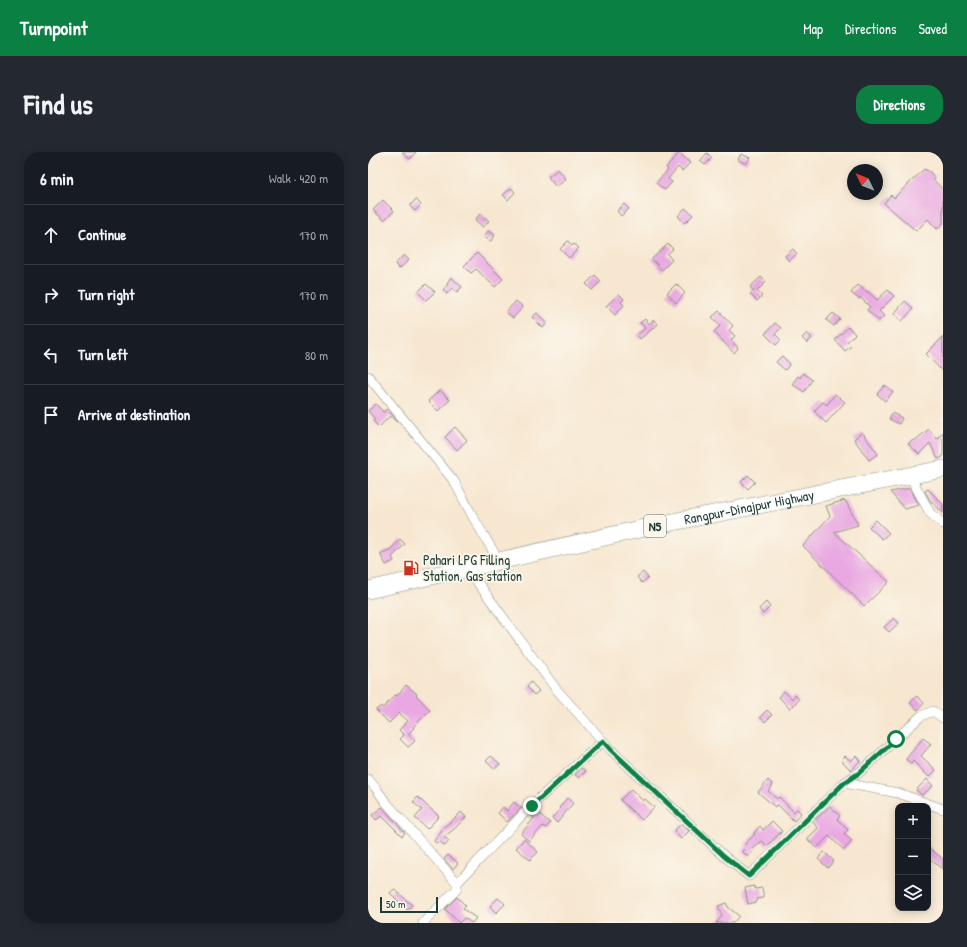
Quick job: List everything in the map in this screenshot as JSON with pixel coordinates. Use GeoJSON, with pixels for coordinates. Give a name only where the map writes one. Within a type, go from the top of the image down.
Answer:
{"type":"FeatureCollection","features":[{"type":"Feature","properties":{"kind":"highway","name":"Rangpur-Dinajpur Highway"},"geometry":{"type":"LineString","coordinates":[[368,590],[499,562],[662,524],[943,469]]}},
{"type":"Feature","properties":{"kind":"street"},"geometry":{"type":"LineString","coordinates":[[368,376],[454,481],[499,562]]}},
{"type":"Feature","properties":{"kind":"street"},"geometry":{"type":"LineString","coordinates":[[910,476],[930,513],[943,524]]}},
{"type":"Feature","properties":{"kind":"street"},"geometry":{"type":"LineString","coordinates":[[467,568],[556,689],[611,750],[724,856],[749,876],[844,783],[859,773],[922,716],[933,711],[943,718]]}},
{"type":"Feature","properties":{"kind":"street"},"geometry":{"type":"LineString","coordinates":[[457,883],[532,806],[603,741]]}},
{"type":"Feature","properties":{"kind":"street"},"geometry":{"type":"LineString","coordinates":[[368,779],[385,801],[457,883],[457,889],[422,923]]}},
{"type":"Feature","properties":{"kind":"street"},"geometry":{"type":"LineString","coordinates":[[844,783],[898,793],[943,809]]}},
{"type":"Feature","properties":{"kind":"building"},"geometry":{"type":"Polygon","coordinates":[[[402,152],[416,152],[410,159],[402,152]]]}},
{"type":"Feature","properties":{"kind":"building"},"geometry":{"type":"Polygon","coordinates":[[[679,153],[690,163],[682,171],[678,167],[668,179],[672,182],[665,190],[656,183],[668,170],[666,168],[679,153]]]}},
{"type":"Feature","properties":{"kind":"building"},"geometry":{"type":"Polygon","coordinates":[[[707,153],[712,158],[705,165],[700,161],[707,153]]]}},
{"type":"Feature","properties":{"kind":"building"},"geometry":{"type":"Polygon","coordinates":[[[741,154],[750,158],[746,164],[738,160],[741,154]]]}},
{"type":"Feature","properties":{"kind":"building"},"geometry":{"type":"Polygon","coordinates":[[[558,169],[566,179],[556,187],[548,177],[558,169]]]}},
{"type":"Feature","properties":{"kind":"building"},"geometry":{"type":"Polygon","coordinates":[[[924,169],[930,172],[935,178],[934,180],[943,190],[943,224],[937,229],[928,219],[916,231],[884,203],[891,195],[894,198],[924,169]]]}},
{"type":"Feature","properties":{"kind":"building"},"geometry":{"type":"Polygon","coordinates":[[[511,188],[515,192],[508,200],[503,195],[511,188]]]}},
{"type":"Feature","properties":{"kind":"building"},"geometry":{"type":"Polygon","coordinates":[[[416,199],[421,205],[415,211],[410,206],[416,199]]]}},
{"type":"Feature","properties":{"kind":"building"},"geometry":{"type":"Polygon","coordinates":[[[383,200],[394,211],[384,220],[373,210],[383,200]]]}},
{"type":"Feature","properties":{"kind":"building"},"geometry":{"type":"Polygon","coordinates":[[[624,204],[629,209],[621,216],[617,211],[624,204]]]}},
{"type":"Feature","properties":{"kind":"building"},"geometry":{"type":"Polygon","coordinates":[[[685,208],[693,215],[685,223],[678,216],[685,208]]]}},
{"type":"Feature","properties":{"kind":"building"},"geometry":{"type":"Polygon","coordinates":[[[480,214],[489,221],[483,227],[475,220],[480,214]]]}},
{"type":"Feature","properties":{"kind":"building"},"geometry":{"type":"Polygon","coordinates":[[[488,231],[495,235],[491,241],[484,237],[488,231]]]}},
{"type":"Feature","properties":{"kind":"building"},"geometry":{"type":"Polygon","coordinates":[[[568,241],[572,246],[574,244],[579,248],[569,258],[560,249],[568,241]]]}},
{"type":"Feature","properties":{"kind":"building"},"geometry":{"type":"Polygon","coordinates":[[[668,244],[673,249],[667,254],[672,260],[662,270],[652,259],[668,244]]]}},
{"type":"Feature","properties":{"kind":"building"},"geometry":{"type":"Polygon","coordinates":[[[793,249],[797,254],[789,261],[785,256],[793,249]]]}},
{"type":"Feature","properties":{"kind":"building"},"geometry":{"type":"Polygon","coordinates":[[[477,253],[503,279],[495,287],[476,269],[471,273],[464,266],[477,253]]]}},
{"type":"Feature","properties":{"kind":"building"},"geometry":{"type":"Polygon","coordinates":[[[404,255],[409,260],[399,269],[395,264],[404,255]]]}},
{"type":"Feature","properties":{"kind":"building"},"geometry":{"type":"Polygon","coordinates":[[[595,275],[601,281],[592,290],[586,284],[595,275]]]}},
{"type":"Feature","properties":{"kind":"building"},"geometry":{"type":"Polygon","coordinates":[[[451,277],[462,287],[457,292],[452,288],[447,294],[443,290],[451,277]]]}},
{"type":"Feature","properties":{"kind":"building"},"geometry":{"type":"Polygon","coordinates":[[[761,277],[766,282],[757,291],[762,296],[757,301],[750,294],[754,291],[750,287],[761,277]]]}},
{"type":"Feature","properties":{"kind":"building"},"geometry":{"type":"Polygon","coordinates":[[[426,284],[435,292],[426,300],[418,292],[426,284]]]}},
{"type":"Feature","properties":{"kind":"building"},"geometry":{"type":"Polygon","coordinates":[[[676,284],[685,293],[676,303],[667,293],[676,284]]]}},
{"type":"Feature","properties":{"kind":"building"},"geometry":{"type":"Polygon","coordinates":[[[858,285],[877,300],[888,290],[894,296],[879,311],[884,316],[879,321],[867,310],[870,307],[860,297],[859,299],[851,293],[858,285]]]}},
{"type":"Feature","properties":{"kind":"building"},"geometry":{"type":"Polygon","coordinates":[[[619,294],[624,299],[621,302],[624,305],[615,315],[606,306],[619,294]]]}},
{"type":"Feature","properties":{"kind":"building"},"geometry":{"type":"Polygon","coordinates":[[[516,301],[523,307],[513,318],[506,312],[516,301]]]}},
{"type":"Feature","properties":{"kind":"building"},"geometry":{"type":"Polygon","coordinates":[[[905,301],[913,309],[902,321],[894,314],[905,301]]]}},
{"type":"Feature","properties":{"kind":"building"},"geometry":{"type":"Polygon","coordinates":[[[719,311],[733,326],[729,330],[735,336],[731,340],[738,348],[734,353],[714,332],[720,326],[712,317],[719,311]]]}},
{"type":"Feature","properties":{"kind":"building"},"geometry":{"type":"Polygon","coordinates":[[[537,313],[547,323],[543,328],[532,317],[537,313]]]}},
{"type":"Feature","properties":{"kind":"building"},"geometry":{"type":"Polygon","coordinates":[[[833,313],[840,319],[834,326],[826,320],[833,313]]]}},
{"type":"Feature","properties":{"kind":"building"},"geometry":{"type":"Polygon","coordinates":[[[645,319],[649,324],[654,320],[658,324],[640,339],[637,335],[645,328],[640,323],[645,319]]]}},
{"type":"Feature","properties":{"kind":"building"},"geometry":{"type":"Polygon","coordinates":[[[775,323],[781,328],[775,334],[781,340],[776,345],[765,334],[775,323]]]}},
{"type":"Feature","properties":{"kind":"building"},"geometry":{"type":"Polygon","coordinates":[[[848,327],[855,334],[847,342],[851,346],[845,351],[835,340],[848,327]]]}},
{"type":"Feature","properties":{"kind":"building"},"geometry":{"type":"Polygon","coordinates":[[[807,333],[812,338],[807,343],[802,338],[807,333]]]}},
{"type":"Feature","properties":{"kind":"building"},"geometry":{"type":"Polygon","coordinates":[[[943,337],[943,372],[926,354],[943,337]]]}},
{"type":"Feature","properties":{"kind":"building"},"geometry":{"type":"Polygon","coordinates":[[[782,356],[790,364],[785,370],[776,362],[782,356]]]}},
{"type":"Feature","properties":{"kind":"building"},"geometry":{"type":"Polygon","coordinates":[[[803,373],[812,380],[804,392],[792,384],[798,376],[800,378],[803,373]]]}},
{"type":"Feature","properties":{"kind":"building"},"geometry":{"type":"Polygon","coordinates":[[[885,385],[893,392],[885,401],[877,394],[885,385]]]}},
{"type":"Feature","properties":{"kind":"building"},"geometry":{"type":"Polygon","coordinates":[[[440,390],[450,400],[438,411],[428,401],[440,390]]]}},
{"type":"Feature","properties":{"kind":"building"},"geometry":{"type":"Polygon","coordinates":[[[835,394],[845,402],[826,423],[814,411],[823,402],[827,405],[835,394]]]}},
{"type":"Feature","properties":{"kind":"building"},"geometry":{"type":"Polygon","coordinates":[[[376,404],[383,412],[387,409],[397,422],[390,416],[379,427],[373,421],[375,419],[368,411],[376,404]]]}},
{"type":"Feature","properties":{"kind":"building"},"geometry":{"type":"Polygon","coordinates":[[[892,413],[902,418],[899,424],[889,419],[892,413]]]}},
{"type":"Feature","properties":{"kind":"building"},"geometry":{"type":"Polygon","coordinates":[[[455,427],[467,440],[457,450],[445,437],[455,427]]]}},
{"type":"Feature","properties":{"kind":"building"},"geometry":{"type":"Polygon","coordinates":[[[929,429],[937,439],[943,432],[943,457],[938,459],[930,443],[919,454],[908,444],[929,429]]]}},
{"type":"Feature","properties":{"kind":"building"},"geometry":{"type":"Polygon","coordinates":[[[862,432],[878,454],[869,460],[854,439],[862,432]]]}},
{"type":"Feature","properties":{"kind":"building"},"geometry":{"type":"Polygon","coordinates":[[[748,475],[755,482],[748,489],[741,482],[748,475]]]}},
{"type":"Feature","properties":{"kind":"building"},"geometry":{"type":"Polygon","coordinates":[[[910,488],[919,505],[905,509],[890,492],[910,488]]]}},
{"type":"Feature","properties":{"kind":"building"},"geometry":{"type":"Polygon","coordinates":[[[928,489],[943,504],[943,513],[931,502],[925,491],[928,489]]]}},
{"type":"Feature","properties":{"kind":"building"},"geometry":{"type":"Polygon","coordinates":[[[845,500],[858,525],[834,532],[889,582],[864,606],[803,546],[830,516],[826,506],[845,500]]]}},
{"type":"Feature","properties":{"kind":"building"},"geometry":{"type":"Polygon","coordinates":[[[876,520],[889,533],[882,539],[869,527],[876,520]]]}},
{"type":"Feature","properties":{"kind":"building"},"geometry":{"type":"Polygon","coordinates":[[[400,539],[405,544],[392,557],[394,561],[386,565],[380,554],[391,549],[400,539]]]}},
{"type":"Feature","properties":{"kind":"building"},"geometry":{"type":"Polygon","coordinates":[[[643,572],[648,578],[642,583],[637,577],[643,572]]]}},
{"type":"Feature","properties":{"kind":"building"},"geometry":{"type":"Polygon","coordinates":[[[766,602],[770,607],[763,614],[759,609],[766,602]]]}},
{"type":"Feature","properties":{"kind":"building"},"geometry":{"type":"Polygon","coordinates":[[[894,618],[899,623],[889,632],[884,627],[894,618]]]}},
{"type":"Feature","properties":{"kind":"building"},"geometry":{"type":"Polygon","coordinates":[[[531,682],[539,691],[534,695],[527,687],[531,682]]]}},
{"type":"Feature","properties":{"kind":"building"},"geometry":{"type":"Polygon","coordinates":[[[406,685],[417,694],[416,695],[430,710],[408,734],[415,741],[408,747],[400,739],[404,735],[399,730],[408,721],[399,713],[389,723],[376,710],[381,706],[383,708],[395,695],[397,696],[406,685]]]}},
{"type":"Feature","properties":{"kind":"building"},"geometry":{"type":"Polygon","coordinates":[[[784,691],[792,699],[795,695],[799,700],[790,709],[779,697],[784,691]]]}},
{"type":"Feature","properties":{"kind":"building"},"geometry":{"type":"Polygon","coordinates":[[[917,696],[924,703],[918,710],[910,703],[917,696]]]}},
{"type":"Feature","properties":{"kind":"building"},"geometry":{"type":"Polygon","coordinates":[[[767,710],[772,715],[765,722],[760,717],[767,710]]]}},
{"type":"Feature","properties":{"kind":"building"},"geometry":{"type":"Polygon","coordinates":[[[923,738],[931,744],[921,756],[936,770],[929,777],[913,761],[911,764],[906,759],[923,738]]]}},
{"type":"Feature","properties":{"kind":"building"},"geometry":{"type":"Polygon","coordinates":[[[491,756],[500,764],[494,769],[486,761],[491,756]]]}},
{"type":"Feature","properties":{"kind":"building"},"geometry":{"type":"Polygon","coordinates":[[[845,756],[851,761],[856,756],[860,761],[851,770],[841,760],[845,756]]]}},
{"type":"Feature","properties":{"kind":"building"},"geometry":{"type":"Polygon","coordinates":[[[582,768],[586,771],[579,778],[575,775],[582,768]]]}},
{"type":"Feature","properties":{"kind":"building"},"geometry":{"type":"Polygon","coordinates":[[[927,779],[933,786],[922,795],[916,790],[927,779]]]}},
{"type":"Feature","properties":{"kind":"building"},"geometry":{"type":"Polygon","coordinates":[[[768,780],[773,785],[768,791],[777,799],[779,797],[794,812],[797,809],[801,813],[794,821],[777,804],[775,807],[758,792],[768,780]]]}},
{"type":"Feature","properties":{"kind":"building"},"geometry":{"type":"Polygon","coordinates":[[[631,789],[643,801],[645,799],[654,807],[642,820],[620,800],[631,789]]]}},
{"type":"Feature","properties":{"kind":"building"},"geometry":{"type":"Polygon","coordinates":[[[418,797],[439,816],[427,829],[415,818],[422,810],[413,802],[418,797]]]}},
{"type":"Feature","properties":{"kind":"building"},"geometry":{"type":"Polygon","coordinates":[[[567,798],[573,803],[557,823],[552,818],[567,798]]]}},
{"type":"Feature","properties":{"kind":"building"},"geometry":{"type":"Polygon","coordinates":[[[514,802],[521,808],[507,822],[498,813],[503,807],[507,811],[514,802]]]}},
{"type":"Feature","properties":{"kind":"building"},"geometry":{"type":"Polygon","coordinates":[[[830,806],[840,816],[837,819],[848,830],[844,834],[852,841],[844,850],[829,836],[817,848],[807,839],[818,828],[813,822],[830,806]]]}},
{"type":"Feature","properties":{"kind":"building"},"geometry":{"type":"Polygon","coordinates":[[[382,807],[405,833],[402,836],[382,816],[376,820],[372,815],[382,807]]]}},
{"type":"Feature","properties":{"kind":"building"},"geometry":{"type":"Polygon","coordinates":[[[535,810],[550,823],[546,828],[543,826],[529,841],[521,834],[534,818],[531,815],[535,810]]]}},
{"type":"Feature","properties":{"kind":"building"},"geometry":{"type":"Polygon","coordinates":[[[461,812],[466,817],[444,837],[449,841],[445,846],[439,841],[436,843],[434,841],[442,831],[441,829],[461,812]]]}},
{"type":"Feature","properties":{"kind":"building"},"geometry":{"type":"Polygon","coordinates":[[[772,821],[782,831],[767,846],[762,841],[751,851],[752,852],[748,857],[742,851],[747,846],[745,844],[755,834],[754,833],[760,826],[763,830],[772,821]]]}},
{"type":"Feature","properties":{"kind":"building"},"geometry":{"type":"Polygon","coordinates":[[[681,824],[689,831],[681,839],[674,831],[681,824]]]}},
{"type":"Feature","properties":{"kind":"building"},"geometry":{"type":"Polygon","coordinates":[[[524,839],[538,852],[530,860],[516,848],[524,839]]]}},
{"type":"Feature","properties":{"kind":"building"},"geometry":{"type":"Polygon","coordinates":[[[931,849],[943,859],[943,870],[931,860],[931,849]]]}},
{"type":"Feature","properties":{"kind":"building"},"geometry":{"type":"Polygon","coordinates":[[[824,852],[834,861],[828,868],[818,859],[824,852]]]}},
{"type":"Feature","properties":{"kind":"building"},"geometry":{"type":"Polygon","coordinates":[[[448,855],[458,863],[453,869],[444,859],[448,855]]]}},
{"type":"Feature","properties":{"kind":"building"},"geometry":{"type":"Polygon","coordinates":[[[754,886],[755,889],[762,888],[764,898],[757,899],[757,902],[748,904],[745,888],[754,886]]]}},
{"type":"Feature","properties":{"kind":"building"},"geometry":{"type":"Polygon","coordinates":[[[394,889],[412,905],[407,910],[390,893],[394,889]]]}},
{"type":"Feature","properties":{"kind":"building"},"geometry":{"type":"Polygon","coordinates":[[[457,897],[466,906],[463,909],[476,918],[472,923],[464,918],[459,923],[445,909],[457,897]]]}},
{"type":"Feature","properties":{"kind":"building"},"geometry":{"type":"Polygon","coordinates":[[[498,898],[505,904],[496,913],[490,906],[498,898]]]}},
{"type":"Feature","properties":{"kind":"building"},"geometry":{"type":"Polygon","coordinates":[[[726,903],[728,907],[739,916],[733,923],[716,923],[722,916],[718,906],[726,903]]]}},
{"type":"Feature","properties":{"kind":"place","name":"Pahari LPG Filling Station, Gas station"},"geometry":{"type":"Point","coordinates":[411,568]}},
{"type":"Feature","properties":{"kind":"route"},"geometry":{"type":"LineString","coordinates":[[532,806],[603,741],[724,856],[749,876],[844,783],[859,773],[896,739]]}}]}
